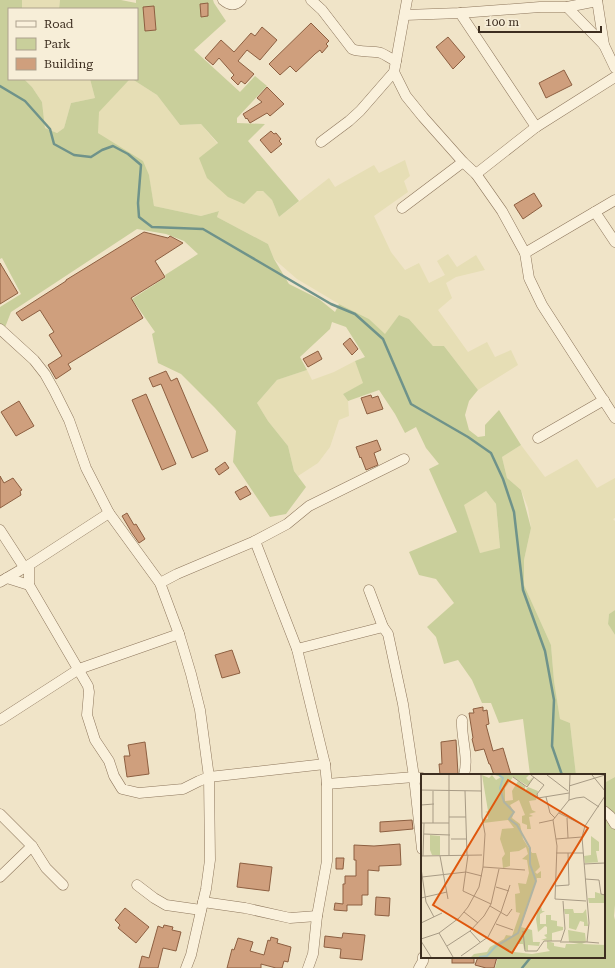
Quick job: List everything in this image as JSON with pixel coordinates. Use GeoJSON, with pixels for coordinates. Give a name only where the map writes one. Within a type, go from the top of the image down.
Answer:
{"type":"FeatureCollection","features":[{"type":"Feature","properties":{"kind":"street"},"geometry":{"type":"LineString","coordinates":[[223,0],[227,4],[235,4],[241,0]]}},
{"type":"Feature","properties":{"kind":"street"},"geometry":{"type":"LineString","coordinates":[[311,0],[322,10],[352,49],[356,51],[381,53],[396,61]]}},
{"type":"Feature","properties":{"kind":"street"},"geometry":{"type":"LineString","coordinates":[[321,142],[360,111],[394,72],[407,0]]}},
{"type":"Feature","properties":{"kind":"street"},"geometry":{"type":"LineString","coordinates":[[405,15],[460,13],[540,7],[567,7],[597,0],[604,46]]}},
{"type":"Feature","properties":{"kind":"street"},"geometry":{"type":"LineString","coordinates":[[567,7],[604,46],[615,68]]}},
{"type":"Feature","properties":{"kind":"street"},"geometry":{"type":"LineString","coordinates":[[460,13],[536,127]]}},
{"type":"Feature","properties":{"kind":"street"},"geometry":{"type":"LineString","coordinates":[[394,72],[406,96],[463,162],[476,174],[502,211],[524,253],[529,278],[542,305],[615,418]]}},
{"type":"Feature","properties":{"kind":"street"},"geometry":{"type":"LineString","coordinates":[[476,174],[536,127],[615,77]]}},
{"type":"Feature","properties":{"kind":"street"},"geometry":{"type":"LineString","coordinates":[[402,208],[463,162]]}},
{"type":"Feature","properties":{"kind":"street"},"geometry":{"type":"LineString","coordinates":[[524,253],[615,200]]}},
{"type":"Feature","properties":{"kind":"street"},"geometry":{"type":"LineString","coordinates":[[595,212],[615,242]]}},
{"type":"Feature","properties":{"kind":"street"},"geometry":{"type":"LineString","coordinates":[[0,329],[34,360],[45,374],[69,420],[86,468],[108,513],[160,583],[180,634],[200,710],[209,777],[210,860],[206,888],[191,954],[186,968]]}},
{"type":"Feature","properties":{"kind":"street"},"geometry":{"type":"LineString","coordinates":[[538,438],[604,400]]}},
{"type":"Feature","properties":{"kind":"street"},"geometry":{"type":"LineString","coordinates":[[160,583],[177,574],[256,540],[287,524],[309,506],[404,459]]}},
{"type":"Feature","properties":{"kind":"street"},"geometry":{"type":"LineString","coordinates":[[4,580],[108,513]]}},
{"type":"Feature","properties":{"kind":"street"},"geometry":{"type":"LineString","coordinates":[[0,530],[26,566],[29,585],[88,686],[89,692],[87,715],[95,740],[109,761],[114,776],[122,789],[139,793],[183,790],[209,777],[325,764]]}},
{"type":"Feature","properties":{"kind":"street"},"geometry":{"type":"LineString","coordinates":[[256,540],[297,649],[325,764],[327,784],[327,861],[313,954],[308,968]]}},
{"type":"Feature","properties":{"kind":"street"},"geometry":{"type":"LineString","coordinates":[[4,580],[29,585]]}},
{"type":"Feature","properties":{"kind":"street"},"geometry":{"type":"LineString","coordinates":[[369,590],[383,627],[388,634],[418,777],[421,830]]}},
{"type":"Feature","properties":{"kind":"street"},"geometry":{"type":"LineString","coordinates":[[297,649],[383,627]]}},
{"type":"Feature","properties":{"kind":"street"},"geometry":{"type":"LineString","coordinates":[[0,720],[79,670],[180,634]]}},
{"type":"Feature","properties":{"kind":"street"},"geometry":{"type":"LineString","coordinates":[[462,720],[465,755],[464,774]]}},
{"type":"Feature","properties":{"kind":"street"},"geometry":{"type":"LineString","coordinates":[[327,784],[418,777]]}},
{"type":"Feature","properties":{"kind":"street"},"geometry":{"type":"LineString","coordinates":[[605,812],[610,816],[615,824]]}},
{"type":"Feature","properties":{"kind":"street"},"geometry":{"type":"LineString","coordinates":[[0,814],[32,846],[46,868],[63,885]]}},
{"type":"Feature","properties":{"kind":"street"},"geometry":{"type":"LineString","coordinates":[[0,877],[32,846]]}},
{"type":"Feature","properties":{"kind":"street"},"geometry":{"type":"LineString","coordinates":[[137,885],[166,905],[245,908],[290,918],[318,916]]}},
{"type":"Feature","properties":{"kind":"street"},"geometry":{"type":"LineString","coordinates":[[420,968],[423,958]]}},
{"type":"Feature","properties":{"kind":"shaded area"},"geometry":{"type":"Polygon","coordinates":[[[22,0],[60,0],[59,8],[22,8],[22,0]]]}},
{"type":"Feature","properties":{"kind":"shaded area"},"geometry":{"type":"Polygon","coordinates":[[[25,80],[90,80],[95,98],[71,103],[64,128],[57,133],[45,128],[42,102],[32,87],[25,80]]]}},
{"type":"Feature","properties":{"kind":"shaded area"},"geometry":{"type":"Polygon","coordinates":[[[129,80],[134,80],[157,95],[180,125],[201,124],[257,191],[263,191],[272,200],[279,217],[329,178],[335,187],[374,165],[379,173],[405,160],[410,176],[404,181],[408,192],[374,216],[391,252],[405,270],[419,263],[429,283],[445,275],[437,261],[448,254],[457,267],[476,255],[485,270],[456,277],[446,283],[452,298],[438,310],[468,352],[487,342],[495,357],[511,350],[518,365],[478,390],[444,346],[433,346],[409,319],[399,315],[385,335],[369,319],[339,304],[297,279],[274,259],[268,244],[217,217],[219,211],[201,216],[154,206],[149,176],[98,133],[98,112],[129,80]]]}},
{"type":"Feature","properties":{"kind":"shaded area"},"geometry":{"type":"Polygon","coordinates":[[[355,361],[364,383],[343,394],[348,401],[349,416],[339,420],[330,447],[318,463],[298,476],[294,471],[288,446],[268,421],[257,403],[277,380],[307,370],[312,380],[334,372],[355,361]]]}},
{"type":"Feature","properties":{"kind":"shaded area"},"geometry":{"type":"Polygon","coordinates":[[[521,445],[545,477],[577,459],[597,488],[615,478],[615,518],[613,519],[615,521],[615,610],[609,614],[608,624],[615,635],[615,777],[605,782],[605,774],[576,774],[570,723],[560,719],[554,681],[551,645],[524,585],[524,560],[531,528],[528,508],[521,490],[507,478],[502,457],[521,445]]]}},
{"type":"Feature","properties":{"kind":"shaded area"},"geometry":{"type":"Polygon","coordinates":[[[486,491],[496,504],[500,549],[480,553],[463,504],[486,491]]]}},
{"type":"Feature","properties":{"kind":"green space"},"geometry":{"type":"Polygon","coordinates":[[[0,0],[22,0],[22,8],[8,8],[8,80],[25,80],[32,87],[42,102],[45,128],[57,133],[64,128],[71,103],[95,98],[90,80],[129,80],[99,112],[98,133],[143,161],[149,175],[154,206],[201,216],[219,211],[217,217],[268,244],[274,259],[289,284],[319,299],[335,312],[339,304],[369,319],[385,334],[399,315],[409,319],[433,346],[444,346],[478,390],[469,401],[465,415],[469,430],[478,437],[485,436],[485,425],[499,410],[521,445],[502,457],[507,478],[521,490],[531,528],[524,560],[524,585],[551,645],[554,681],[560,719],[570,723],[576,774],[530,774],[523,719],[499,723],[491,703],[482,703],[472,680],[458,660],[444,664],[436,637],[427,627],[454,603],[436,579],[419,575],[409,552],[457,532],[429,469],[439,464],[426,448],[416,427],[405,433],[395,414],[379,390],[348,401],[343,394],[363,383],[355,361],[365,357],[346,327],[332,322],[330,329],[300,357],[307,370],[277,380],[257,403],[268,421],[288,446],[294,471],[306,487],[286,514],[270,517],[233,462],[236,431],[181,374],[158,363],[152,334],[155,332],[132,299],[166,277],[165,275],[198,254],[184,241],[166,234],[137,229],[11,312],[4,330],[0,327],[0,307],[21,294],[2,258],[0,259],[0,0]],[[486,491],[464,505],[480,553],[500,548],[496,504],[486,491]]]}},
{"type":"Feature","properties":{"kind":"green space"},"geometry":{"type":"Polygon","coordinates":[[[60,0],[121,0],[136,3],[136,0],[213,0],[226,21],[194,50],[240,92],[255,76],[267,86],[237,118],[237,123],[265,124],[248,141],[299,201],[279,217],[272,200],[263,191],[257,191],[244,204],[228,197],[207,178],[199,158],[218,143],[201,124],[180,125],[157,95],[134,80],[138,80],[138,8],[59,8],[60,0]]]}},
{"type":"Feature","properties":{"kind":"green space"},"geometry":{"type":"Polygon","coordinates":[[[615,610],[615,635],[608,624],[609,614],[615,610]]]}},
{"type":"Feature","properties":{"kind":"green space"},"geometry":{"type":"Polygon","coordinates":[[[615,777],[615,968],[495,968],[498,958],[605,958],[605,782],[615,777]]]}},
{"type":"Feature","properties":{"kind":"building"},"geometry":{"type":"Polygon","coordinates":[[[208,3],[208,16],[201,17],[200,4],[208,3]]]}},
{"type":"Feature","properties":{"kind":"building"},"geometry":{"type":"Polygon","coordinates":[[[154,6],[156,30],[145,31],[143,7],[154,6]]]}},
{"type":"Feature","properties":{"kind":"building"},"geometry":{"type":"Polygon","coordinates":[[[311,23],[329,41],[326,44],[328,46],[322,53],[320,50],[315,54],[296,72],[290,66],[280,75],[269,64],[311,23]]]}},
{"type":"Feature","properties":{"kind":"building"},"geometry":{"type":"Polygon","coordinates":[[[262,27],[277,40],[260,60],[247,50],[238,61],[254,74],[245,84],[241,81],[238,85],[231,78],[234,75],[219,58],[213,65],[205,58],[221,40],[234,52],[251,33],[255,36],[262,27]]]}},
{"type":"Feature","properties":{"kind":"building"},"geometry":{"type":"Polygon","coordinates":[[[448,37],[465,57],[453,69],[436,47],[448,37]]]}},
{"type":"Feature","properties":{"kind":"building"},"geometry":{"type":"Polygon","coordinates":[[[564,70],[572,85],[546,98],[539,83],[564,70]]]}},
{"type":"Feature","properties":{"kind":"building"},"geometry":{"type":"Polygon","coordinates":[[[267,87],[284,104],[270,116],[267,113],[250,123],[243,114],[262,102],[257,98],[267,87]]]}},
{"type":"Feature","properties":{"kind":"building"},"geometry":{"type":"Polygon","coordinates":[[[271,131],[274,134],[276,133],[281,139],[279,141],[282,144],[271,153],[260,140],[271,131]]]}},
{"type":"Feature","properties":{"kind":"building"},"geometry":{"type":"Polygon","coordinates":[[[534,193],[542,206],[523,219],[514,205],[534,193]]]}},
{"type":"Feature","properties":{"kind":"building"},"geometry":{"type":"Polygon","coordinates":[[[144,232],[168,238],[170,236],[183,243],[155,261],[165,277],[131,298],[143,318],[68,364],[71,369],[56,379],[48,365],[62,356],[49,335],[54,332],[40,310],[22,321],[16,313],[144,232]]]}},
{"type":"Feature","properties":{"kind":"building"},"geometry":{"type":"Polygon","coordinates":[[[0,263],[18,293],[0,304],[0,263]]]}},
{"type":"Feature","properties":{"kind":"building"},"geometry":{"type":"Polygon","coordinates":[[[350,338],[358,349],[352,355],[343,344],[350,338]]]}},
{"type":"Feature","properties":{"kind":"building"},"geometry":{"type":"Polygon","coordinates":[[[318,351],[322,359],[308,367],[303,359],[318,351]]]}},
{"type":"Feature","properties":{"kind":"building"},"geometry":{"type":"Polygon","coordinates":[[[166,371],[171,381],[177,378],[208,451],[192,458],[161,384],[153,387],[149,378],[166,371]]]}},
{"type":"Feature","properties":{"kind":"building"},"geometry":{"type":"Polygon","coordinates":[[[146,394],[176,464],[162,470],[132,400],[146,394]]]}},
{"type":"Feature","properties":{"kind":"building"},"geometry":{"type":"Polygon","coordinates":[[[371,395],[372,398],[378,396],[383,409],[367,414],[361,398],[371,395]]]}},
{"type":"Feature","properties":{"kind":"building"},"geometry":{"type":"Polygon","coordinates":[[[19,401],[34,426],[16,436],[1,412],[19,401]]]}},
{"type":"Feature","properties":{"kind":"building"},"geometry":{"type":"Polygon","coordinates":[[[377,440],[381,450],[374,453],[378,465],[366,470],[356,447],[377,440]]]}},
{"type":"Feature","properties":{"kind":"building"},"geometry":{"type":"Polygon","coordinates":[[[225,462],[229,468],[219,475],[215,469],[225,462]]]}},
{"type":"Feature","properties":{"kind":"building"},"geometry":{"type":"Polygon","coordinates":[[[0,476],[4,483],[13,478],[22,490],[20,491],[21,495],[0,508],[0,476]]]}},
{"type":"Feature","properties":{"kind":"building"},"geometry":{"type":"Polygon","coordinates":[[[246,486],[251,494],[240,500],[235,492],[246,486]]]}},
{"type":"Feature","properties":{"kind":"building"},"geometry":{"type":"Polygon","coordinates":[[[127,513],[145,539],[139,543],[122,516],[127,513]]]}},
{"type":"Feature","properties":{"kind":"building"},"geometry":{"type":"Polygon","coordinates":[[[232,650],[240,673],[222,678],[215,655],[232,650]]]}},
{"type":"Feature","properties":{"kind":"building"},"geometry":{"type":"Polygon","coordinates":[[[483,707],[483,711],[487,710],[489,724],[486,725],[493,751],[503,748],[511,774],[494,774],[484,749],[475,751],[469,713],[474,713],[473,709],[483,707]]]}},
{"type":"Feature","properties":{"kind":"building"},"geometry":{"type":"Polygon","coordinates":[[[456,740],[458,774],[440,774],[439,764],[442,764],[441,742],[456,740]]]}},
{"type":"Feature","properties":{"kind":"building"},"geometry":{"type":"Polygon","coordinates":[[[145,742],[149,774],[127,777],[124,756],[130,756],[128,745],[145,742]]]}},
{"type":"Feature","properties":{"kind":"building"},"geometry":{"type":"Polygon","coordinates":[[[412,820],[413,829],[380,832],[380,822],[412,820]]]}},
{"type":"Feature","properties":{"kind":"building"},"geometry":{"type":"Polygon","coordinates":[[[400,844],[401,865],[379,866],[379,871],[368,870],[368,895],[362,895],[362,905],[347,905],[347,911],[334,910],[335,903],[343,904],[343,884],[345,884],[345,876],[356,876],[354,845],[374,846],[400,844]]]}},
{"type":"Feature","properties":{"kind":"building"},"geometry":{"type":"Polygon","coordinates":[[[336,858],[344,858],[343,869],[336,869],[336,858]]]}},
{"type":"Feature","properties":{"kind":"building"},"geometry":{"type":"Polygon","coordinates":[[[240,863],[272,867],[269,891],[237,887],[240,863]]]}},
{"type":"Feature","properties":{"kind":"building"},"geometry":{"type":"Polygon","coordinates":[[[376,897],[390,898],[389,916],[375,915],[376,897]]]}},
{"type":"Feature","properties":{"kind":"building"},"geometry":{"type":"Polygon","coordinates":[[[125,908],[149,927],[136,943],[118,928],[120,925],[115,920],[125,908]]]}},
{"type":"Feature","properties":{"kind":"building"},"geometry":{"type":"Polygon","coordinates":[[[164,925],[173,927],[172,930],[181,932],[176,951],[163,948],[158,968],[139,968],[142,956],[149,958],[158,926],[163,928],[164,925]]]}},
{"type":"Feature","properties":{"kind":"building"},"geometry":{"type":"Polygon","coordinates":[[[343,933],[365,935],[362,960],[340,958],[341,949],[324,947],[325,936],[342,938],[343,933]]]}},
{"type":"Feature","properties":{"kind":"building"},"geometry":{"type":"Polygon","coordinates":[[[271,937],[278,939],[277,943],[291,947],[288,962],[284,961],[282,968],[261,964],[261,968],[227,968],[232,949],[234,950],[238,938],[253,942],[250,951],[264,955],[268,940],[270,941],[271,937]]]}},
{"type":"Feature","properties":{"kind":"building"},"geometry":{"type":"Polygon","coordinates":[[[452,958],[474,958],[474,963],[452,963],[452,958]]]}},
{"type":"Feature","properties":{"kind":"building"},"geometry":{"type":"Polygon","coordinates":[[[478,958],[497,958],[494,968],[486,968],[475,965],[478,958]]]}},
{"type":"Feature","properties":{"kind":"waterway"},"geometry":{"type":"LineString","coordinates":[[0,86],[25,101],[50,129],[54,144],[74,155],[91,157],[102,150],[113,146],[128,154],[141,165],[138,203],[139,217],[152,227],[203,229],[331,304],[355,314],[383,339],[411,404],[468,437],[491,453],[503,479],[514,512],[523,590],[545,651],[554,700],[552,746],[562,774]]}},
{"type":"Feature","properties":{"kind":"waterway"},"geometry":{"type":"LineString","coordinates":[[522,968],[530,958]]}}]}
